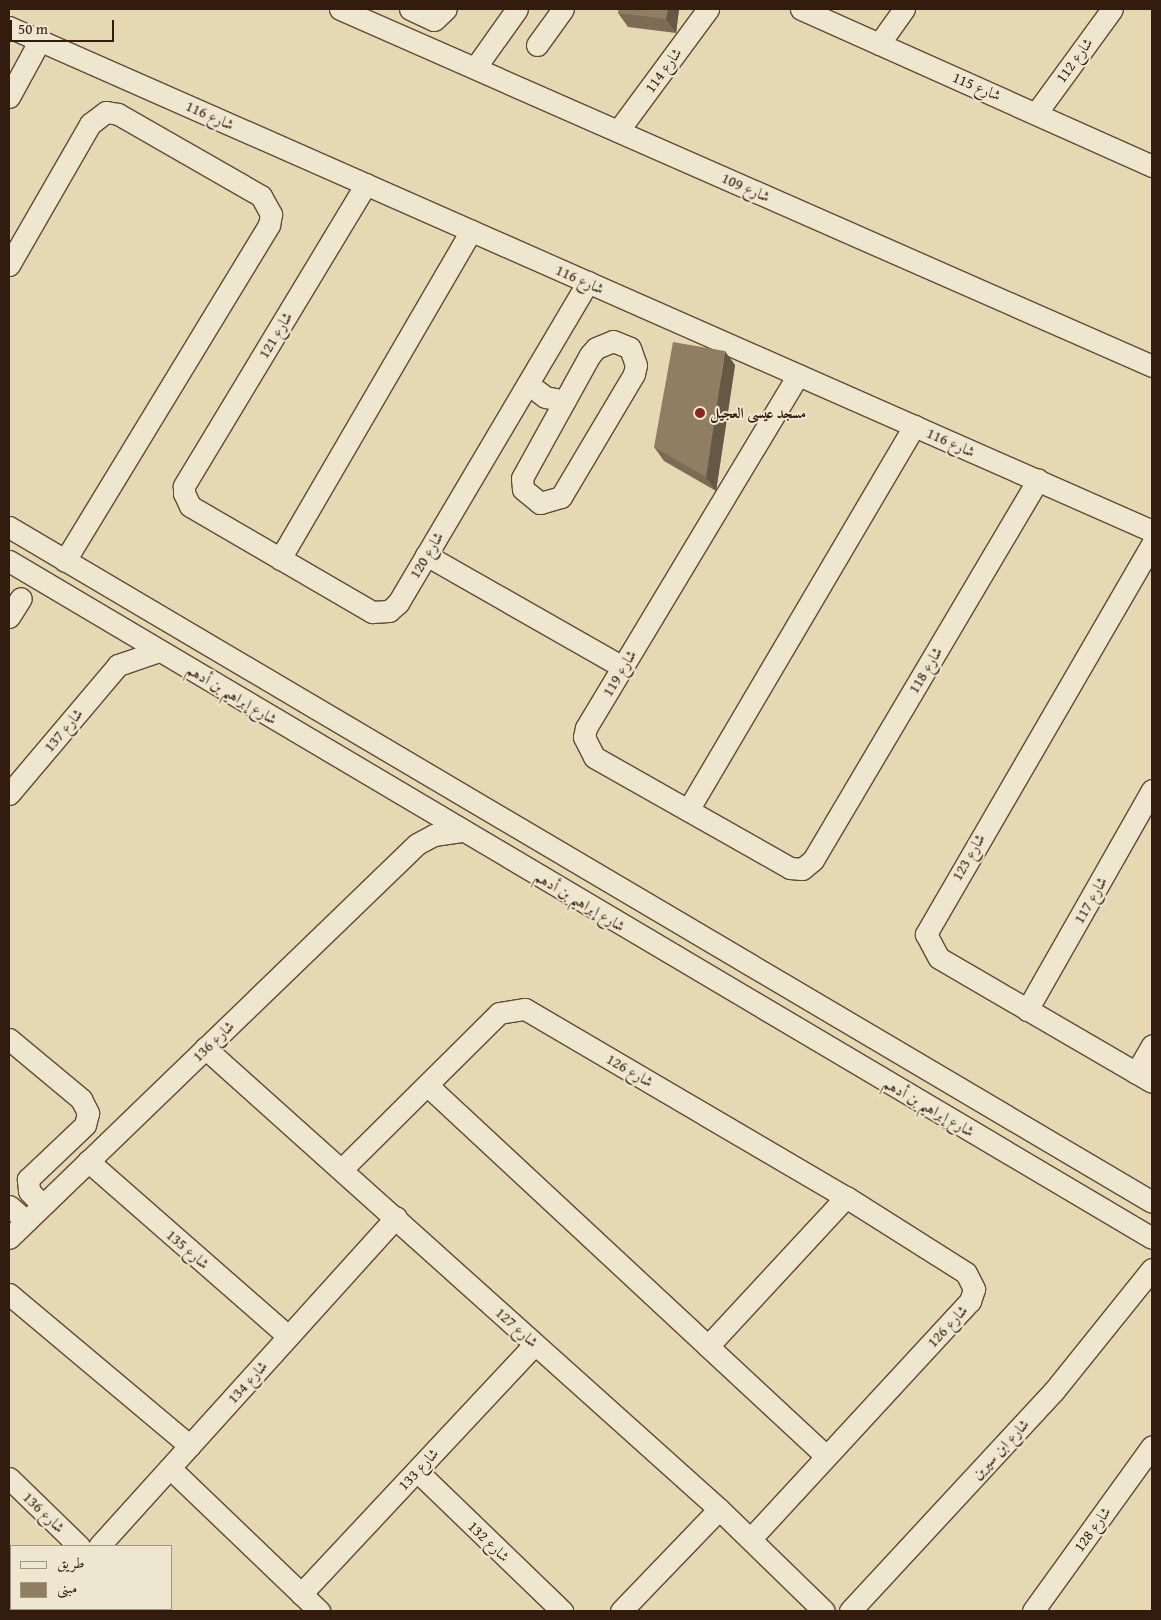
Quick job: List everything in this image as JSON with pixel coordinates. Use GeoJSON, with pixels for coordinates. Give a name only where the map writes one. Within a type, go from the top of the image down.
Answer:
{"type":"FeatureCollection","features":[{"type":"Feature","properties":{"kind":"street","name":"شارع 109"},"geometry":{"type":"LineString","coordinates":[[340,9],[1152,366]]}},
{"type":"Feature","properties":{"kind":"street"},"geometry":{"type":"LineString","coordinates":[[410,9],[434,20],[446,9]]}},
{"type":"Feature","properties":{"kind":"street"},"geometry":{"type":"LineString","coordinates":[[475,68],[517,9]]}},
{"type":"Feature","properties":{"kind":"street"},"geometry":{"type":"LineString","coordinates":[[537,45],[563,9]]}},
{"type":"Feature","properties":{"kind":"street","name":"شارع 114"},"geometry":{"type":"LineString","coordinates":[[618,131],[708,9]]}},
{"type":"Feature","properties":{"kind":"street","name":"شارع 115"},"geometry":{"type":"LineString","coordinates":[[801,9],[1037,112],[1152,166]]}},
{"type":"Feature","properties":{"kind":"street"},"geometry":{"type":"LineString","coordinates":[[879,44],[904,9]]}},
{"type":"Feature","properties":{"kind":"street","name":"شارع 112"},"geometry":{"type":"LineString","coordinates":[[1037,112],[1112,9]]}},
{"type":"Feature","properties":{"kind":"street","name":"شارع 116"},"geometry":{"type":"LineString","coordinates":[[9,27],[1152,531]]}},
{"type":"Feature","properties":{"kind":"street"},"geometry":{"type":"LineString","coordinates":[[9,97],[40,40]]}},
{"type":"Feature","properties":{"kind":"street"},"geometry":{"type":"LineString","coordinates":[[9,265],[90,124],[106,112],[118,114],[261,196],[271,214],[269,225],[65,561]]}},
{"type":"Feature","properties":{"kind":"street","name":"شارع 121"},"geometry":{"type":"LineString","coordinates":[[184,486],[366,184]]}},
{"type":"Feature","properties":{"kind":"street"},"geometry":{"type":"LineString","coordinates":[[280,559],[472,231]]}},
{"type":"Feature","properties":{"kind":"street","name":"شارع 120"},"geometry":{"type":"LineString","coordinates":[[184,486],[190,506],[372,612],[383,613],[398,603],[588,282]]}},
{"type":"Feature","properties":{"kind":"street"},"geometry":{"type":"LineString","coordinates":[[613,341],[630,348],[636,365],[630,382],[561,497],[540,503],[523,489],[522,478],[552,423],[596,348],[613,341]]}},
{"type":"Feature","properties":{"kind":"street","name":"شارع 119"},"geometry":{"type":"LineString","coordinates":[[798,375],[586,728],[587,748],[599,760],[790,868],[802,868],[813,860]]}},
{"type":"Feature","properties":{"kind":"street"},"geometry":{"type":"LineString","coordinates":[[523,392],[565,401]]}},
{"type":"Feature","properties":{"kind":"street"},"geometry":{"type":"LineString","coordinates":[[523,392],[552,423]]}},
{"type":"Feature","properties":{"kind":"street"},"geometry":{"type":"LineString","coordinates":[[688,810],[914,426]]}},
{"type":"Feature","properties":{"kind":"street","name":"شارع 118"},"geometry":{"type":"LineString","coordinates":[[813,860],[1038,480]]}},
{"type":"Feature","properties":{"kind":"street","name":"شارع إبراهيم بن أدهم"},"geometry":{"type":"LineString","coordinates":[[9,527],[1152,1202]]}},
{"type":"Feature","properties":{"kind":"street","name":"شارع 123"},"geometry":{"type":"LineString","coordinates":[[1144,1078],[940,958],[928,945],[926,928],[1152,544]]}},
{"type":"Feature","properties":{"kind":"street"},"geometry":{"type":"LineString","coordinates":[[426,555],[622,667]]}},
{"type":"Feature","properties":{"kind":"street","name":"شارع إبراهيم بن أدهم"},"geometry":{"type":"LineString","coordinates":[[9,561],[785,1023],[1145,1234]]}},
{"type":"Feature","properties":{"kind":"street"},"geometry":{"type":"LineString","coordinates":[[9,617],[21,598]]}},
{"type":"Feature","properties":{"kind":"street"},"geometry":{"type":"LineString","coordinates":[[116,625],[121,645],[118,665],[159,651]]}},
{"type":"Feature","properties":{"kind":"street","name":"شارع 137"},"geometry":{"type":"LineString","coordinates":[[9,794],[118,665]]}},
{"type":"Feature","properties":{"kind":"street","name":"شارع 117"},"geometry":{"type":"LineString","coordinates":[[1028,1010],[1152,790]]}},
{"type":"Feature","properties":{"kind":"street"},"geometry":{"type":"LineString","coordinates":[[418,844],[424,829],[420,806]]}},
{"type":"Feature","properties":{"kind":"street","name":"شارع 136"},"geometry":{"type":"LineString","coordinates":[[9,1238],[418,844],[434,835],[462,831]]}},
{"type":"Feature","properties":{"kind":"street"},"geometry":{"type":"LineString","coordinates":[[785,1023],[794,1021],[804,1011],[801,994]]}},
{"type":"Feature","properties":{"kind":"street","name":"شارع 126"},"geometry":{"type":"LineString","coordinates":[[343,1168],[499,1013],[525,1009],[846,1197],[966,1273],[974,1289],[970,1301],[750,1539]]}},
{"type":"Feature","properties":{"kind":"street"},"geometry":{"type":"LineString","coordinates":[[826,1046],[826,1030],[842,1018]]}},
{"type":"Feature","properties":{"kind":"street"},"geometry":{"type":"LineString","coordinates":[[9,1039],[81,1099],[88,1113],[85,1125],[28,1179],[29,1191],[42,1205]]}},
{"type":"Feature","properties":{"kind":"street"},"geometry":{"type":"LineString","coordinates":[[1144,1078],[1152,1045]]}},
{"type":"Feature","properties":{"kind":"street","name":"شارع 127"},"geometry":{"type":"LineString","coordinates":[[205,1048],[343,1168],[719,1509],[824,1611]]}},
{"type":"Feature","properties":{"kind":"street"},"geometry":{"type":"LineString","coordinates":[[427,1085],[826,1456]]}},
{"type":"Feature","properties":{"kind":"street","name":"شارع 135"},"geometry":{"type":"LineString","coordinates":[[88,1161],[288,1336]]}},
{"type":"Feature","properties":{"kind":"street"},"geometry":{"type":"LineString","coordinates":[[708,1346],[846,1197]]}},
{"type":"Feature","properties":{"kind":"street"},"geometry":{"type":"LineString","coordinates":[[9,1206],[26,1221]]}},
{"type":"Feature","properties":{"kind":"street","name":"شارع 134"},"geometry":{"type":"LineString","coordinates":[[100,1545],[396,1217]]}},
{"type":"Feature","properties":{"kind":"street","name":"شارع ابن سيرين"},"geometry":{"type":"LineString","coordinates":[[850,1611],[1053,1392],[1146,1273],[1144,1254],[1145,1234]]}},
{"type":"Feature","properties":{"kind":"street"},"geometry":{"type":"LineString","coordinates":[[9,1294],[190,1446]]}},
{"type":"Feature","properties":{"kind":"street","name":"شارع 133"},"geometry":{"type":"LineString","coordinates":[[301,1594],[535,1344]]}},
{"type":"Feature","properties":{"kind":"street","name":"شارع 128"},"geometry":{"type":"LineString","coordinates":[[1033,1611],[1152,1446]]}},
{"type":"Feature","properties":{"kind":"street"},"geometry":{"type":"LineString","coordinates":[[170,1468],[319,1611]]}},
{"type":"Feature","properties":{"kind":"street","name":"شارع 132"},"geometry":{"type":"LineString","coordinates":[[416,1470],[562,1611]]}},
{"type":"Feature","properties":{"kind":"street","name":"شارع 136"},"geometry":{"type":"LineString","coordinates":[[9,1478],[78,1545]]}},
{"type":"Feature","properties":{"kind":"street"},"geometry":{"type":"LineString","coordinates":[[621,1611],[719,1509]]}},
{"type":"Feature","properties":{"kind":"building"},"geometry":{"type":"Polygon","coordinates":[[[619,9],[668,9],[666,19],[618,13],[619,9]]]}},
{"type":"Feature","properties":{"kind":"building","name":"مسجد عيسى العجيل"},"geometry":{"type":"Polygon","coordinates":[[[673,342],[725,351],[706,477],[654,447],[673,342]]]}},
{"type":"Feature","properties":{"kind":"building"},"geometry":{"type":"Polygon","coordinates":[[[148,1610],[155,1611],[117,1611],[148,1610]]]}},
{"type":"Feature","properties":{"kind":"place","name":"مسجد عيسى العجيل"},"geometry":{"type":"Point","coordinates":[700,413]}}]}
